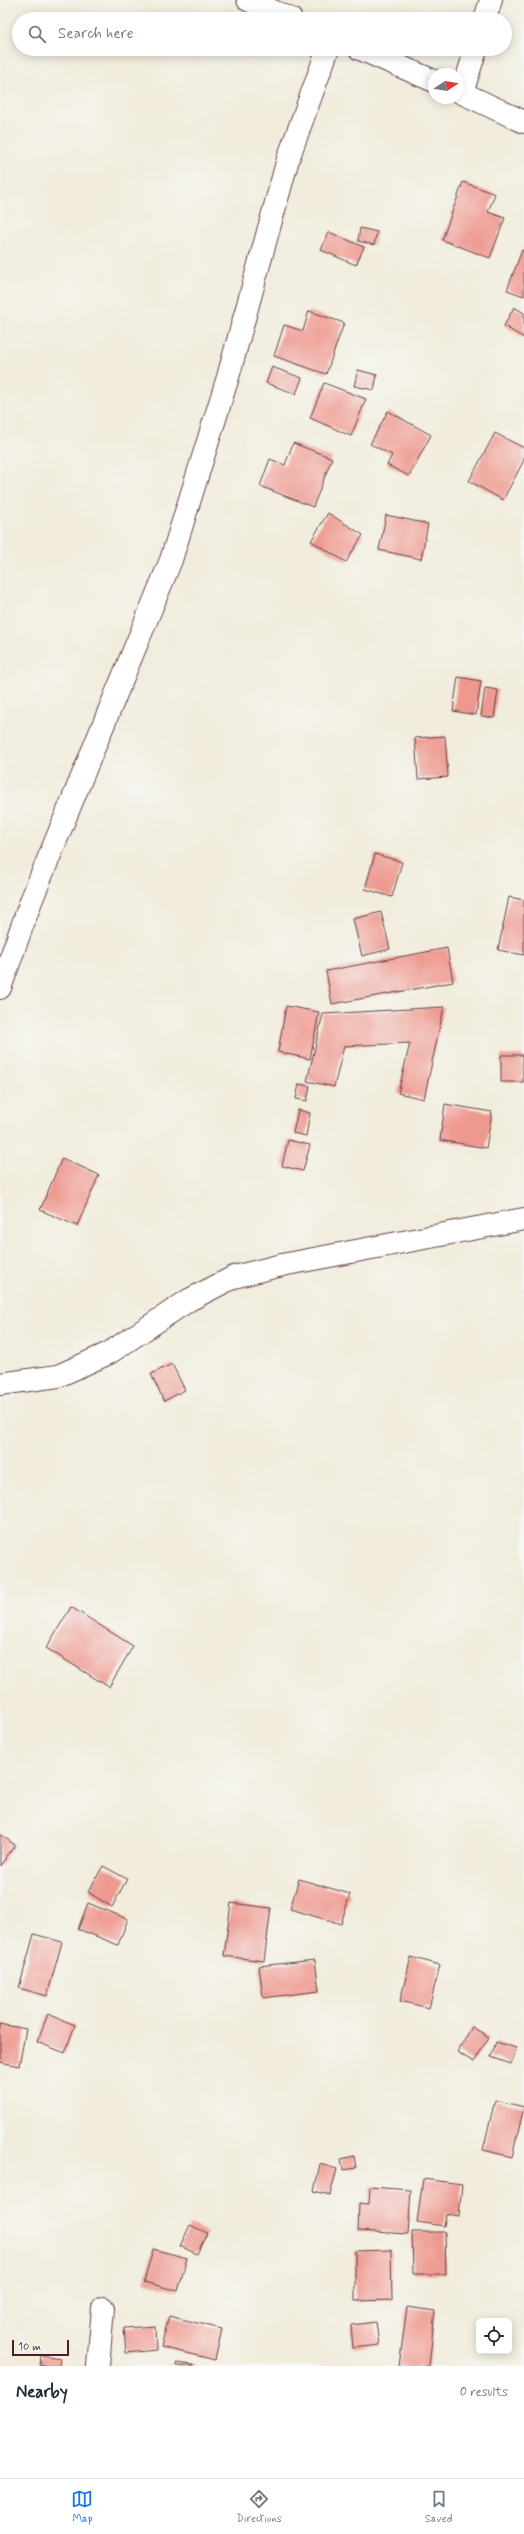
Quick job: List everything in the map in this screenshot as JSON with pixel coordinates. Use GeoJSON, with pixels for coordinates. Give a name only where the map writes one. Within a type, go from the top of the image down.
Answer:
{"type":"FeatureCollection","features":[{"type":"Feature","properties":{"kind":"street"},"geometry":{"type":"LineString","coordinates":[[248,0],[275,12]]}},
{"type":"Feature","properties":{"kind":"street"},"geometry":{"type":"LineString","coordinates":[[487,12],[491,0]]}},
{"type":"Feature","properties":{"kind":"street"},"geometry":{"type":"LineString","coordinates":[[0,988],[31,900],[171,560],[228,377],[288,159],[325,56]]}},
{"type":"Feature","properties":{"kind":"street"},"geometry":{"type":"LineString","coordinates":[[376,56],[428,78]]}},
{"type":"Feature","properties":{"kind":"street"},"geometry":{"type":"LineString","coordinates":[[464,81],[473,56]]}},
{"type":"Feature","properties":{"kind":"street"},"geometry":{"type":"LineString","coordinates":[[464,94],[524,122]]}},
{"type":"Feature","properties":{"kind":"street"},"geometry":{"type":"LineString","coordinates":[[0,1384],[58,1376],[109,1353],[189,1300],[234,1277],[282,1265],[524,1219]]}},
{"type":"Feature","properties":{"kind":"street"},"geometry":{"type":"LineString","coordinates":[[98,2366],[103,2308]]}},
{"type":"Feature","properties":{"kind":"building"},"geometry":{"type":"Polygon","coordinates":[[[463,182],[495,194],[488,212],[505,218],[490,258],[442,240],[463,182]]]}},
{"type":"Feature","properties":{"kind":"building"},"geometry":{"type":"Polygon","coordinates":[[[360,228],[377,232],[374,245],[358,241],[360,228]]]}},
{"type":"Feature","properties":{"kind":"building"},"geometry":{"type":"Polygon","coordinates":[[[329,232],[364,247],[356,265],[321,250],[329,232]]]}},
{"type":"Feature","properties":{"kind":"building"},"geometry":{"type":"Polygon","coordinates":[[[522,250],[524,251],[524,296],[507,290],[522,250]]]}},
{"type":"Feature","properties":{"kind":"building"},"geometry":{"type":"Polygon","coordinates":[[[514,307],[524,313],[524,338],[504,326],[514,307]]]}},
{"type":"Feature","properties":{"kind":"building"},"geometry":{"type":"Polygon","coordinates":[[[309,311],[344,323],[326,374],[274,356],[284,325],[303,331],[309,311]]]}},
{"type":"Feature","properties":{"kind":"building"},"geometry":{"type":"Polygon","coordinates":[[[272,367],[302,378],[296,394],[266,383],[272,367]]]}},
{"type":"Feature","properties":{"kind":"building"},"geometry":{"type":"Polygon","coordinates":[[[358,370],[377,375],[374,390],[354,386],[358,370]]]}},
{"type":"Feature","properties":{"kind":"building"},"geometry":{"type":"Polygon","coordinates":[[[324,383],[366,399],[351,436],[310,418],[324,383]]]}},
{"type":"Feature","properties":{"kind":"building"},"geometry":{"type":"Polygon","coordinates":[[[388,411],[431,435],[409,476],[387,465],[392,455],[370,444],[388,411]]]}},
{"type":"Feature","properties":{"kind":"building"},"geometry":{"type":"Polygon","coordinates":[[[495,433],[524,448],[524,460],[503,500],[469,481],[495,433]]]}},
{"type":"Feature","properties":{"kind":"building"},"geometry":{"type":"Polygon","coordinates":[[[293,443],[332,458],[313,507],[260,486],[270,459],[285,465],[293,443]]]}},
{"type":"Feature","properties":{"kind":"building"},"geometry":{"type":"Polygon","coordinates":[[[328,513],[363,535],[346,562],[311,541],[328,513]]]}},
{"type":"Feature","properties":{"kind":"building"},"geometry":{"type":"Polygon","coordinates":[[[386,515],[428,524],[421,559],[379,550],[386,515]]]}},
{"type":"Feature","properties":{"kind":"building"},"geometry":{"type":"Polygon","coordinates":[[[458,677],[481,681],[476,715],[453,711],[458,677]]]}},
{"type":"Feature","properties":{"kind":"building"},"geometry":{"type":"Polygon","coordinates":[[[485,688],[498,690],[494,718],[481,716],[485,688]]]}},
{"type":"Feature","properties":{"kind":"building"},"geometry":{"type":"Polygon","coordinates":[[[445,736],[448,777],[418,779],[415,738],[445,736]]]}},
{"type":"Feature","properties":{"kind":"building"},"geometry":{"type":"Polygon","coordinates":[[[375,854],[402,862],[392,897],[365,889],[375,854]]]}},
{"type":"Feature","properties":{"kind":"building"},"geometry":{"type":"Polygon","coordinates":[[[509,897],[524,900],[524,955],[498,950],[509,897]]]}},
{"type":"Feature","properties":{"kind":"building"},"geometry":{"type":"Polygon","coordinates":[[[381,912],[390,949],[362,956],[353,919],[381,912]]]}},
{"type":"Feature","properties":{"kind":"building"},"geometry":{"type":"Polygon","coordinates":[[[447,948],[453,982],[332,1004],[326,971],[447,948]]]}},
{"type":"Feature","properties":{"kind":"building"},"geometry":{"type":"Polygon","coordinates":[[[286,1006],[319,1012],[310,1059],[278,1052],[286,1006]]]}},
{"type":"Feature","properties":{"kind":"building"},"geometry":{"type":"Polygon","coordinates":[[[444,1007],[424,1099],[398,1093],[410,1043],[344,1046],[334,1087],[307,1081],[323,1014],[444,1007]]]}},
{"type":"Feature","properties":{"kind":"building"},"geometry":{"type":"Polygon","coordinates":[[[501,1055],[523,1055],[523,1082],[501,1082],[501,1055]]]}},
{"type":"Feature","properties":{"kind":"building"},"geometry":{"type":"Polygon","coordinates":[[[299,1084],[310,1086],[307,1101],[296,1099],[299,1084]]]}},
{"type":"Feature","properties":{"kind":"building"},"geometry":{"type":"Polygon","coordinates":[[[445,1104],[492,1112],[486,1148],[440,1140],[445,1104]]]}},
{"type":"Feature","properties":{"kind":"building"},"geometry":{"type":"Polygon","coordinates":[[[298,1110],[310,1113],[306,1136],[293,1133],[298,1110]]]}},
{"type":"Feature","properties":{"kind":"building"},"geometry":{"type":"Polygon","coordinates":[[[288,1140],[310,1145],[303,1171],[282,1166],[288,1140]]]}},
{"type":"Feature","properties":{"kind":"building"},"geometry":{"type":"Polygon","coordinates":[[[62,1158],[99,1175],[77,1226],[40,1210],[62,1158]]]}},
{"type":"Feature","properties":{"kind":"building"},"geometry":{"type":"Polygon","coordinates":[[[172,1364],[185,1390],[164,1401],[151,1374],[172,1364]]]}},
{"type":"Feature","properties":{"kind":"building"},"geometry":{"type":"Polygon","coordinates":[[[71,1607],[133,1646],[109,1687],[46,1648],[71,1607]]]}},
{"type":"Feature","properties":{"kind":"building"},"geometry":{"type":"Polygon","coordinates":[[[0,1834],[15,1845],[0,1866],[0,1834]]]}},
{"type":"Feature","properties":{"kind":"building"},"geometry":{"type":"Polygon","coordinates":[[[103,1866],[127,1879],[112,1907],[88,1892],[103,1866]]]}},
{"type":"Feature","properties":{"kind":"building"},"geometry":{"type":"Polygon","coordinates":[[[299,1879],[350,1894],[341,1924],[290,1909],[299,1879]]]}},
{"type":"Feature","properties":{"kind":"building"},"geometry":{"type":"Polygon","coordinates":[[[88,1903],[128,1919],[118,1945],[78,1929],[88,1903]]]}},
{"type":"Feature","properties":{"kind":"building"},"geometry":{"type":"Polygon","coordinates":[[[231,1903],[271,1908],[264,1961],[224,1956],[231,1903]]]}},
{"type":"Feature","properties":{"kind":"building"},"geometry":{"type":"Polygon","coordinates":[[[34,1934],[62,1942],[47,1996],[19,1988],[34,1934]]]}},
{"type":"Feature","properties":{"kind":"building"},"geometry":{"type":"Polygon","coordinates":[[[411,1957],[440,1965],[429,2008],[400,2001],[411,1957]]]}},
{"type":"Feature","properties":{"kind":"building"},"geometry":{"type":"Polygon","coordinates":[[[315,1960],[319,1991],[263,1998],[259,1966],[315,1960]]]}},
{"type":"Feature","properties":{"kind":"building"},"geometry":{"type":"Polygon","coordinates":[[[48,2014],[75,2025],[65,2053],[37,2042],[48,2014]]]}},
{"type":"Feature","properties":{"kind":"building"},"geometry":{"type":"Polygon","coordinates":[[[0,2024],[26,2029],[19,2066],[0,2062],[0,2024]]]}},
{"type":"Feature","properties":{"kind":"building"},"geometry":{"type":"Polygon","coordinates":[[[472,2027],[489,2037],[474,2062],[457,2052],[472,2027]]]}},
{"type":"Feature","properties":{"kind":"building"},"geometry":{"type":"Polygon","coordinates":[[[496,2042],[516,2048],[511,2064],[491,2057],[496,2042]]]}},
{"type":"Feature","properties":{"kind":"building"},"geometry":{"type":"Polygon","coordinates":[[[495,2100],[524,2107],[512,2157],[483,2150],[495,2100]]]}},
{"type":"Feature","properties":{"kind":"building"},"geometry":{"type":"Polygon","coordinates":[[[354,2156],[356,2168],[343,2170],[341,2159],[354,2156]]]}},
{"type":"Feature","properties":{"kind":"building"},"geometry":{"type":"Polygon","coordinates":[[[320,2164],[337,2169],[330,2195],[314,2191],[320,2164]]]}},
{"type":"Feature","properties":{"kind":"building"},"geometry":{"type":"Polygon","coordinates":[[[423,2179],[462,2184],[459,2216],[446,2214],[444,2226],[417,2222],[423,2179]]]}},
{"type":"Feature","properties":{"kind":"building"},"geometry":{"type":"Polygon","coordinates":[[[370,2187],[411,2190],[408,2234],[358,2231],[359,2203],[369,2204],[370,2187]]]}},
{"type":"Feature","properties":{"kind":"building"},"geometry":{"type":"Polygon","coordinates":[[[190,2225],[207,2233],[197,2254],[180,2246],[190,2225]]]}},
{"type":"Feature","properties":{"kind":"building"},"geometry":{"type":"Polygon","coordinates":[[[412,2232],[445,2232],[446,2274],[413,2274],[412,2232]]]}},
{"type":"Feature","properties":{"kind":"building"},"geometry":{"type":"Polygon","coordinates":[[[153,2249],[187,2258],[178,2291],[144,2282],[153,2249]]]}},
{"type":"Feature","properties":{"kind":"building"},"geometry":{"type":"Polygon","coordinates":[[[391,2250],[392,2300],[355,2301],[355,2251],[391,2250]]]}},
{"type":"Feature","properties":{"kind":"building"},"geometry":{"type":"Polygon","coordinates":[[[407,2307],[435,2311],[429,2366],[399,2366],[407,2307]]]}},
{"type":"Feature","properties":{"kind":"building"},"geometry":{"type":"Polygon","coordinates":[[[169,2316],[222,2329],[215,2360],[161,2347],[169,2316]]]}},
{"type":"Feature","properties":{"kind":"building"},"geometry":{"type":"Polygon","coordinates":[[[376,2322],[379,2345],[353,2348],[351,2325],[376,2322]]]}},
{"type":"Feature","properties":{"kind":"building"},"geometry":{"type":"Polygon","coordinates":[[[155,2326],[156,2350],[126,2353],[124,2328],[155,2326]]]}},
{"type":"Feature","properties":{"kind":"building"},"geometry":{"type":"Polygon","coordinates":[[[41,2355],[60,2358],[59,2366],[40,2366],[41,2355]]]}},
{"type":"Feature","properties":{"kind":"building"},"geometry":{"type":"Polygon","coordinates":[[[176,2363],[194,2365],[194,2366],[176,2366],[176,2363]]]}}]}
